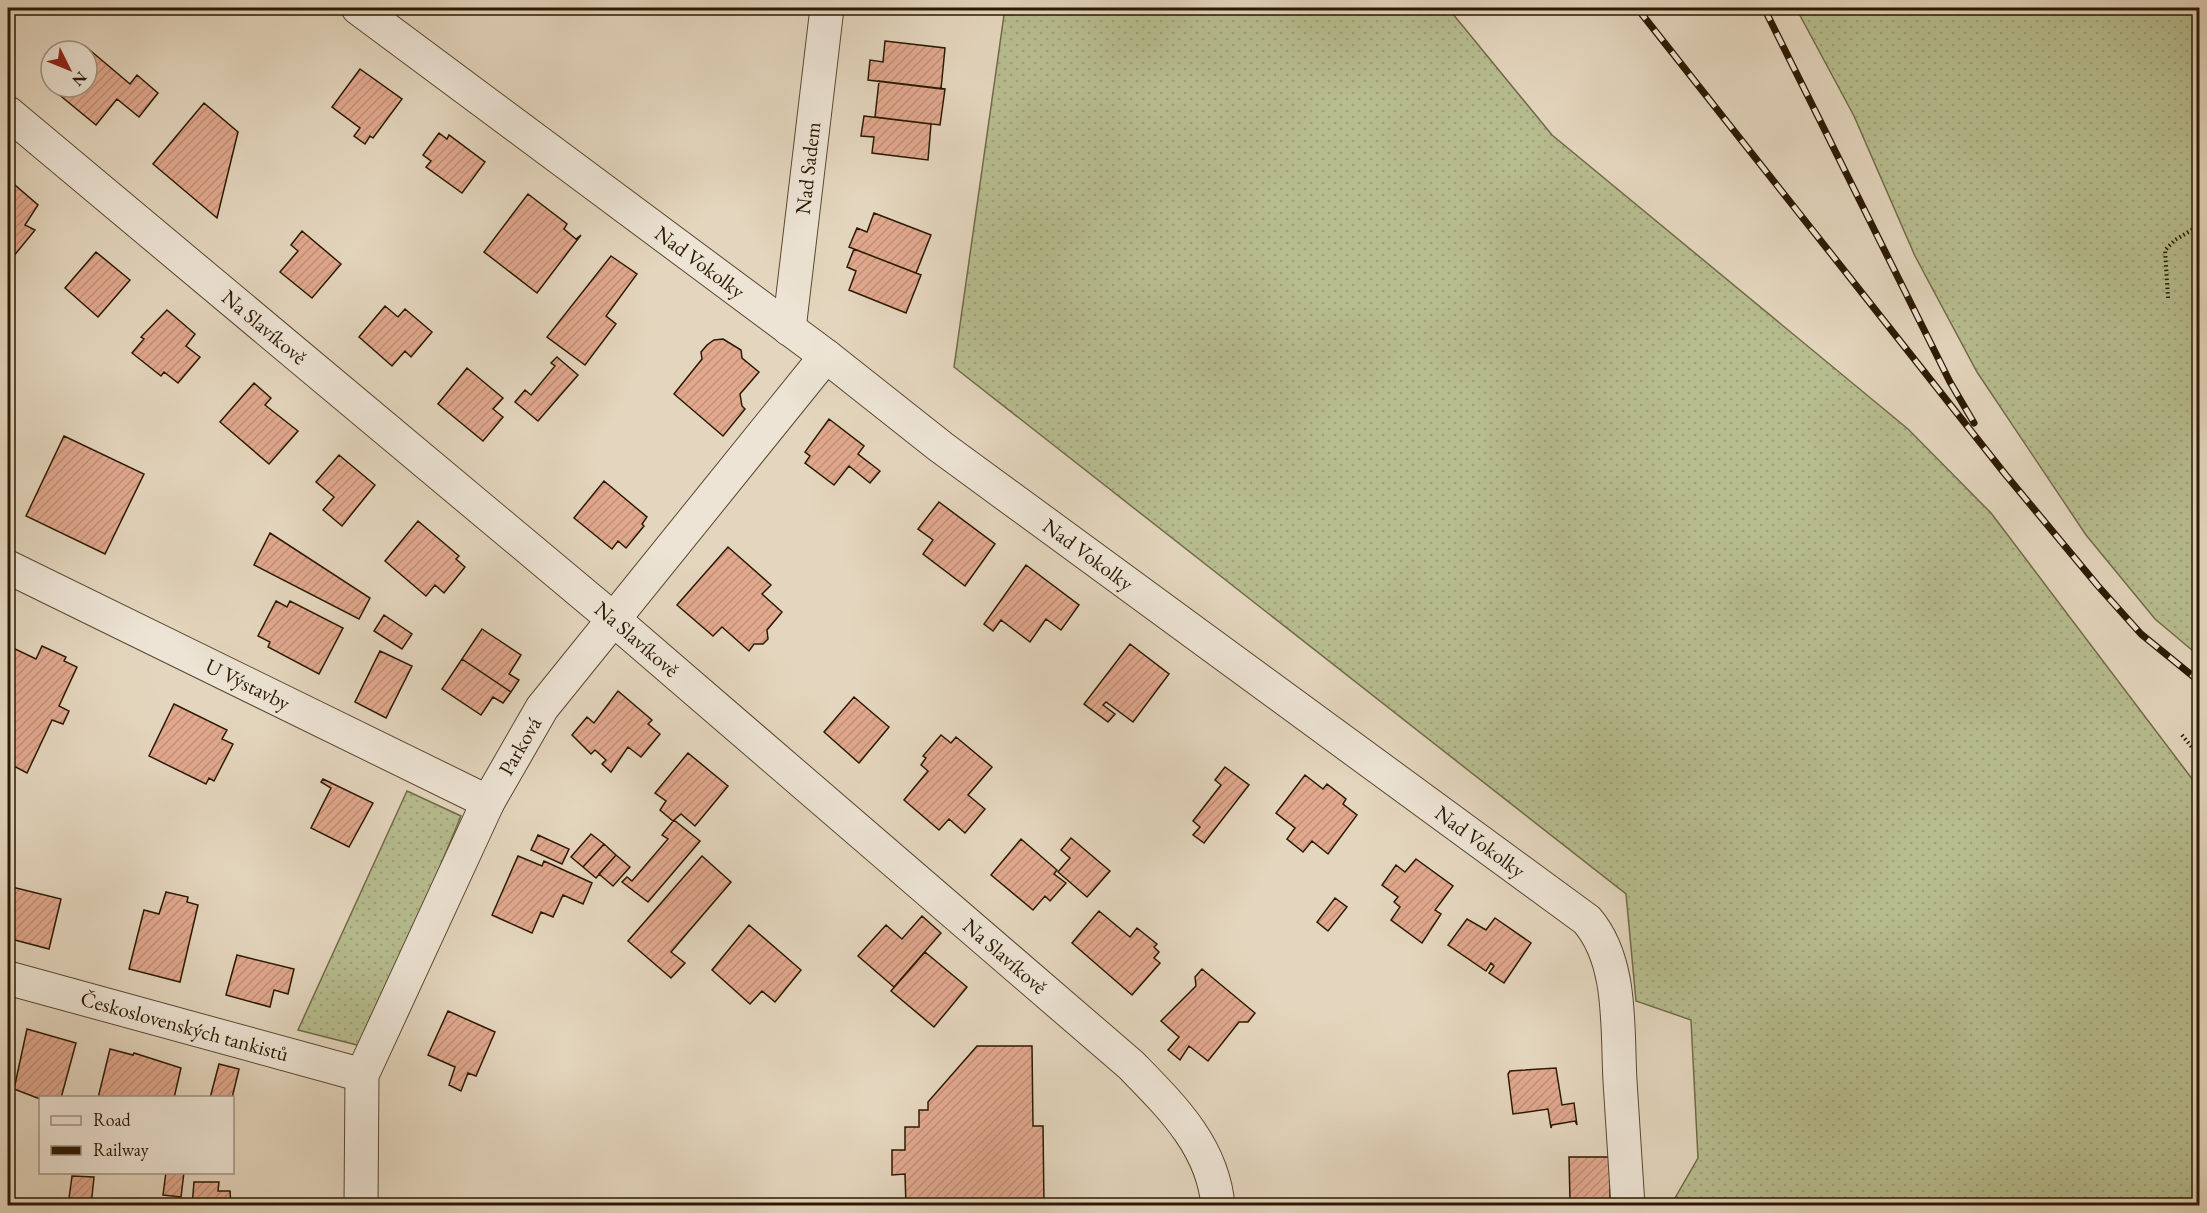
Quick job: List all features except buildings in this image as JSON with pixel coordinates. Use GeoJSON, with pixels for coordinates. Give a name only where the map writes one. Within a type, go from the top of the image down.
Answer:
{"type":"FeatureCollection","features":[{"type":"Feature","properties":{"kind":"street","name":"Nad Vokolky"},"geometry":{"type":"LineString","coordinates":[[358,8],[826,356],[941,447],[1587,920],[1598,934],[1605,950],[1615,994],[1628,1206]]}},
{"type":"Feature","properties":{"kind":"street","name":"Nad Sadem"},"geometry":{"type":"LineString","coordinates":[[789,329],[827,8]]}},
{"type":"Feature","properties":{"kind":"street","name":"Na Slavíkově"},"geometry":{"type":"LineString","coordinates":[[8,113],[612,618],[1131,1065],[1175,1111],[1196,1140],[1211,1168],[1218,1206]]}},
{"type":"Feature","properties":{"kind":"street","name":"Parková"},"geometry":{"type":"LineString","coordinates":[[361,1206],[362,1075],[488,802],[542,708],[612,618],[826,356]]}},
{"type":"Feature","properties":{"kind":"street","name":"U Výstavby"},"geometry":{"type":"LineString","coordinates":[[8,567],[488,802]]}},
{"type":"Feature","properties":{"kind":"street","name":"Československých tankistů"},"geometry":{"type":"LineString","coordinates":[[8,978],[362,1075]]}},
{"type":"Feature","properties":{"kind":"path"},"geometry":{"type":"LineString","coordinates":[[2168,298],[2165,250],[2175,240],[2199,225]]}},
{"type":"Feature","properties":{"kind":"path"},"geometry":{"type":"LineString","coordinates":[[2182,735],[2199,758]]}},
{"type":"Feature","properties":{"kind":"green space"},"geometry":{"type":"Polygon","coordinates":[[[1005,8],[1448,8],[1552,135],[1908,429],[1991,513],[2199,788],[2199,1205],[1671,1205],[1698,1158],[1691,1020],[1636,1001],[1626,894],[954,367],[1005,8]]]}},
{"type":"Feature","properties":{"kind":"green space"},"geometry":{"type":"Polygon","coordinates":[[[1796,8],[2199,8],[2199,656],[2155,619],[2086,535],[1977,372],[1915,256],[1854,116],[1796,8]]]}},
{"type":"Feature","properties":{"kind":"green space"},"geometry":{"type":"Polygon","coordinates":[[[407,791],[461,816],[365,1047],[298,1030],[407,791]]]}},
{"type":"Feature","properties":{"kind":"railway"},"geometry":{"type":"LineString","coordinates":[[1637,8],[2005,474],[2098,586],[2141,634],[2200,682]]}},
{"type":"Feature","properties":{"kind":"railway"},"geometry":{"type":"LineString","coordinates":[[1764,8],[1950,382],[1974,423]]}}]}
